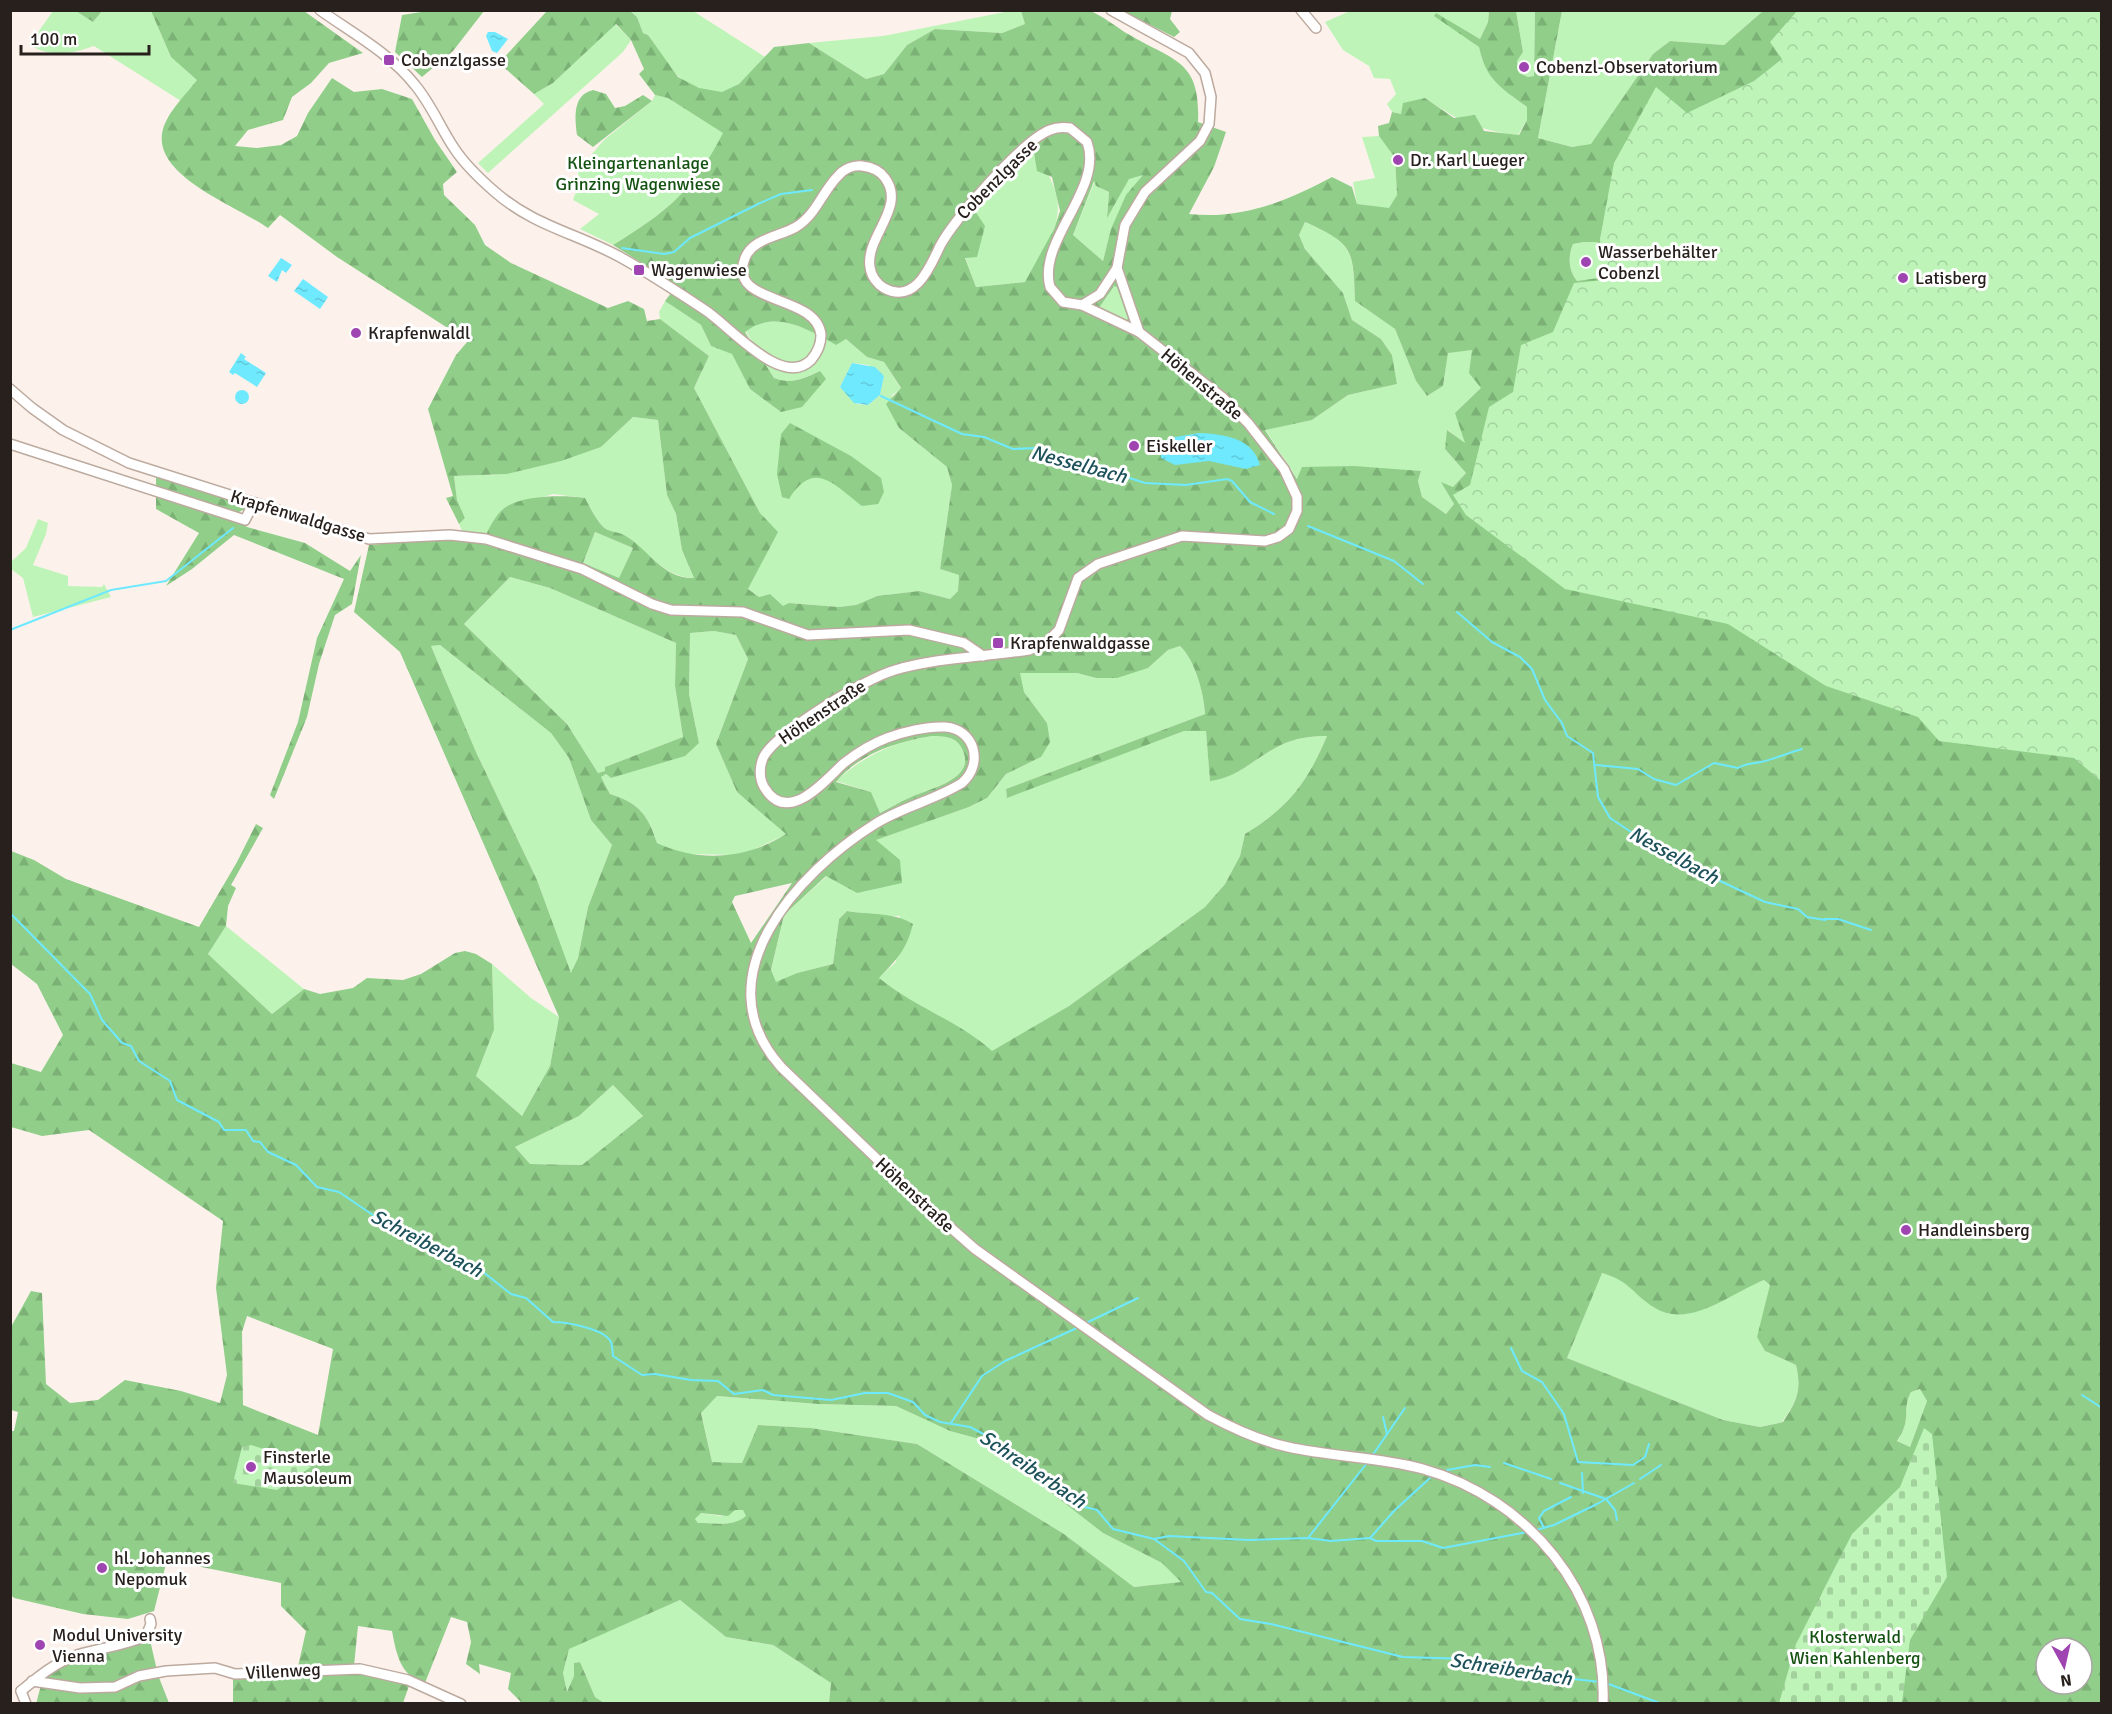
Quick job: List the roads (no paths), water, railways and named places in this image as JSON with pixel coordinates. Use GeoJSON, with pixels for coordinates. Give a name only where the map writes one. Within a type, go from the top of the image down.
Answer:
{"type":"FeatureCollection","features":[{"type":"Feature","properties":{"kind":"street","name":"Cobenzlgasse"},"geometry":{"type":"LineString","coordinates":[[320,10],[406,75],[424,97],[461,158],[509,204],[545,225],[620,257],[714,316],[776,366],[792,369],[807,363],[818,349],[820,332],[816,322],[807,313],[752,288],[743,273],[746,256],[762,241],[784,233],[806,219],[838,176],[855,166],[875,170],[890,186],[890,207],[871,251],[870,268],[881,287],[893,291],[904,291],[915,287],[924,278],[958,216],[1036,139],[1056,128],[1070,128],[1078,132],[1087,142],[1090,165],[1050,263],[1048,277],[1050,287],[1059,299],[1082,305],[1138,332]]}},
{"type":"Feature","properties":{"kind":"street"},"geometry":{"type":"LineString","coordinates":[[1082,305],[1100,294],[1117,268],[1121,243],[1130,213],[1157,179],[1200,141],[1209,124],[1212,106],[1208,81],[1189,53],[1111,10]]}},
{"type":"Feature","properties":{"kind":"street"},"geometry":{"type":"LineString","coordinates":[[1300,10],[1316,28]]}},
{"type":"Feature","properties":{"kind":"street"},"geometry":{"type":"LineString","coordinates":[[1117,268],[1138,332]]}},
{"type":"Feature","properties":{"kind":"street","name":"Höhenstraße"},"geometry":{"type":"LineString","coordinates":[[1138,332],[1215,391],[1248,423],[1290,480],[1297,497],[1295,520],[1289,529],[1278,537],[1265,541],[1182,536],[1098,564],[1078,578],[1063,623],[1046,643],[1029,650],[922,663],[870,679],[836,699],[778,741],[764,757],[760,778],[766,790],[776,799],[790,802],[809,795],[859,752],[898,734],[939,727],[950,728],[967,737],[975,755],[973,768],[962,783],[896,812],[857,836],[829,858],[782,909],[758,950],[751,989],[760,1035],[781,1067],[961,1237],[1208,1415],[1232,1428],[1288,1447],[1383,1460],[1424,1469],[1465,1485],[1526,1524],[1540,1537],[1562,1566],[1581,1598],[1591,1622],[1601,1666],[1603,1704]]}},
{"type":"Feature","properties":{"kind":"street","name":"Krapfenwaldgasse"},"geometry":{"type":"LineString","coordinates":[[10,389],[47,419],[108,454],[166,477],[369,539],[450,536],[500,543],[582,569],[652,604],[671,610],[743,612],[808,635],[909,630],[964,643],[983,656]]}},
{"type":"Feature","properties":{"kind":"street"},"geometry":{"type":"LineString","coordinates":[[10,444],[245,520],[254,504]]}},
{"type":"Feature","properties":{"kind":"street"},"geometry":{"type":"LineString","coordinates":[[10,1692],[21,1691],[49,1669],[75,1656],[146,1636],[151,1624],[150,1619]]}},
{"type":"Feature","properties":{"kind":"street","name":"Villenweg"},"geometry":{"type":"LineString","coordinates":[[32,1682],[80,1688],[115,1687],[139,1676],[194,1667],[215,1668],[235,1674],[360,1669],[408,1680],[462,1704]]}},
{"type":"Feature","properties":{"kind":"street"},"geometry":{"type":"LineString","coordinates":[[21,1691],[26,1704]]}},
{"type":"Feature","properties":{"kind":"water"},"geometry":{"type":"Polygon","coordinates":[[[488,32],[495,32],[508,39],[497,53],[492,51],[486,36],[488,32]]]}},
{"type":"Feature","properties":{"kind":"water"},"geometry":{"type":"Polygon","coordinates":[[[281,258],[292,265],[286,273],[282,270],[277,282],[268,276],[281,258]]]}},
{"type":"Feature","properties":{"kind":"water"},"geometry":{"type":"Polygon","coordinates":[[[303,279],[328,297],[320,309],[294,291],[303,279]]]}},
{"type":"Feature","properties":{"kind":"water"},"geometry":{"type":"Polygon","coordinates":[[[241,353],[246,357],[244,359],[266,373],[257,387],[235,373],[233,375],[229,372],[241,353]]]}},
{"type":"Feature","properties":{"kind":"water"},"geometry":{"type":"Polygon","coordinates":[[[852,363],[875,367],[884,376],[880,395],[868,405],[854,403],[840,387],[852,363]]]}},
{"type":"Feature","properties":{"kind":"water"},"geometry":{"type":"Polygon","coordinates":[[[242,390],[247,392],[249,397],[247,402],[242,404],[237,402],[235,397],[237,392],[242,390]]]}},
{"type":"Feature","properties":{"kind":"water"},"geometry":{"type":"Polygon","coordinates":[[[1199,433],[1227,436],[1244,443],[1251,449],[1260,465],[1246,469],[1209,461],[1175,465],[1161,458],[1160,444],[1170,438],[1199,433]]]}},
{"type":"Feature","properties":{"kind":"waterway"},"geometry":{"type":"LineString","coordinates":[[622,248],[664,254],[674,252],[690,238],[758,204],[781,194],[812,190]]}},
{"type":"Feature","properties":{"kind":"waterway","name":"Nesselbach"},"geometry":{"type":"LineString","coordinates":[[881,396],[962,434],[984,437],[1013,449],[1037,448],[1145,483],[1186,485],[1227,479],[1232,481],[1250,502],[1274,514]]}},
{"type":"Feature","properties":{"kind":"waterway","name":"Nesselbach"},"geometry":{"type":"LineString","coordinates":[[1308,526],[1394,561],[1423,584]]}},
{"type":"Feature","properties":{"kind":"waterway"},"geometry":{"type":"LineString","coordinates":[[10,630],[111,590],[166,581],[233,528]]}},
{"type":"Feature","properties":{"kind":"waterway","name":"Nesselbach"},"geometry":{"type":"LineString","coordinates":[[1457,612],[1492,642],[1520,657],[1532,669],[1545,700],[1562,723],[1567,736],[1593,753],[1598,797],[1610,818],[1669,857],[1765,902],[1798,909],[1807,917],[1825,920]]}},
{"type":"Feature","properties":{"kind":"waterway"},"geometry":{"type":"LineString","coordinates":[[1596,765],[1638,769],[1654,779],[1676,785],[1714,763],[1738,768],[1802,749]]}},
{"type":"Feature","properties":{"kind":"waterway","name":"Schreiberbach"},"geometry":{"type":"LineString","coordinates":[[10,913],[90,994],[102,1020],[122,1043],[131,1046],[139,1061],[170,1081],[177,1100],[219,1122],[224,1130],[246,1130],[253,1141],[260,1142],[268,1152],[296,1165],[317,1187],[339,1192],[395,1230],[418,1236],[432,1247],[473,1264],[511,1294],[526,1298],[553,1322],[582,1326],[603,1334],[611,1342],[613,1356],[642,1375],[655,1374],[691,1380],[718,1381],[734,1394],[763,1390],[773,1395],[831,1400],[865,1393],[888,1393],[913,1402],[925,1415],[940,1422],[970,1427],[989,1437],[1025,1468],[1042,1471],[1054,1485],[1081,1506],[1097,1510],[1113,1529],[1154,1539],[1184,1561],[1206,1592],[1212,1593],[1240,1619],[1271,1624],[1403,1657],[1468,1659],[1539,1675],[1600,1682]]}},
{"type":"Feature","properties":{"kind":"waterway","name":"Nesselbach"},"geometry":{"type":"LineString","coordinates":[[1824,919],[1838,919],[1871,930]]}},
{"type":"Feature","properties":{"kind":"waterway"},"geometry":{"type":"LineString","coordinates":[[1084,1324],[1138,1298]]}},
{"type":"Feature","properties":{"kind":"waterway"},"geometry":{"type":"LineString","coordinates":[[951,1423],[982,1376],[1005,1361],[1079,1327]]}},
{"type":"Feature","properties":{"kind":"waterway"},"geometry":{"type":"LineString","coordinates":[[1511,1348],[1522,1371],[1542,1382],[1564,1414],[1578,1462],[1633,1465],[1645,1457],[1649,1444]]}},
{"type":"Feature","properties":{"kind":"waterway"},"geometry":{"type":"LineString","coordinates":[[2082,1395],[2102,1408]]}},
{"type":"Feature","properties":{"kind":"waterway"},"geometry":{"type":"LineString","coordinates":[[1372,1456],[1405,1408]]}},
{"type":"Feature","properties":{"kind":"waterway"},"geometry":{"type":"LineString","coordinates":[[1383,1417],[1387,1434]]}},
{"type":"Feature","properties":{"kind":"waterway"},"geometry":{"type":"LineString","coordinates":[[1308,1538],[1367,1463]]}},
{"type":"Feature","properties":{"kind":"waterway"},"geometry":{"type":"LineString","coordinates":[[1504,1463],[1551,1479]]}},
{"type":"Feature","properties":{"kind":"waterway"},"geometry":{"type":"LineString","coordinates":[[1447,1470],[1475,1465],[1490,1467]]}},
{"type":"Feature","properties":{"kind":"waterway"},"geometry":{"type":"LineString","coordinates":[[1640,1479],[1661,1465]]}},
{"type":"Feature","properties":{"kind":"waterway"},"geometry":{"type":"LineString","coordinates":[[1582,1473],[1583,1493]]}},
{"type":"Feature","properties":{"kind":"waterway"},"geometry":{"type":"LineString","coordinates":[[1371,1537],[1394,1511],[1430,1478]]}},
{"type":"Feature","properties":{"kind":"waterway"},"geometry":{"type":"LineString","coordinates":[[1560,1483],[1606,1499],[1615,1510],[1617,1520]]}},
{"type":"Feature","properties":{"kind":"waterway"},"geometry":{"type":"LineString","coordinates":[[1536,1530],[1554,1525],[1634,1483]]}},
{"type":"Feature","properties":{"kind":"waterway"},"geometry":{"type":"LineString","coordinates":[[1544,1528],[1539,1518],[1544,1511],[1571,1497]]}},
{"type":"Feature","properties":{"kind":"waterway"},"geometry":{"type":"LineString","coordinates":[[1154,1539],[1169,1536],[1249,1540],[1308,1538],[1331,1541],[1370,1538],[1376,1541],[1422,1541],[1443,1548],[1527,1532]]}},
{"type":"Feature","properties":{"kind":"waterway","name":"Schreiberbach"},"geometry":{"type":"LineString","coordinates":[[1606,1683],[1662,1704]]}},
{"type":"Feature","properties":{"kind":"place","name":"Cobenzlgasse"},"geometry":{"type":"Point","coordinates":[389,60]}},
{"type":"Feature","properties":{"kind":"place","name":"Cobenzl-Observatorium"},"geometry":{"type":"Point","coordinates":[1524,67]}},
{"type":"Feature","properties":{"kind":"place","name":"Dr. Karl Lueger"},"geometry":{"type":"Point","coordinates":[1398,160]}},
{"type":"Feature","properties":{"kind":"place","name":"Wasserbehälter Cobenzl"},"geometry":{"type":"Point","coordinates":[1586,262]}},
{"type":"Feature","properties":{"kind":"place","name":"Wagenwiese"},"geometry":{"type":"Point","coordinates":[639,270]}},
{"type":"Feature","properties":{"kind":"place","name":"Latisberg"},"geometry":{"type":"Point","coordinates":[1903,278]}},
{"type":"Feature","properties":{"kind":"place","name":"Krapfenwaldl"},"geometry":{"type":"Point","coordinates":[356,333]}},
{"type":"Feature","properties":{"kind":"place","name":"Eiskeller"},"geometry":{"type":"Point","coordinates":[1134,446]}},
{"type":"Feature","properties":{"kind":"place","name":"Krapfenwaldgasse"},"geometry":{"type":"Point","coordinates":[998,643]}},
{"type":"Feature","properties":{"kind":"place","name":"Handleinsberg"},"geometry":{"type":"Point","coordinates":[1906,1230]}},
{"type":"Feature","properties":{"kind":"place","name":"Finsterle Mausoleum"},"geometry":{"type":"Point","coordinates":[251,1467]}},
{"type":"Feature","properties":{"kind":"place","name":"hl. Johannes Nepomuk"},"geometry":{"type":"Point","coordinates":[102,1568]}},
{"type":"Feature","properties":{"kind":"place","name":"Modul University Vienna"},"geometry":{"type":"Point","coordinates":[40,1645]}},
{"type":"Feature","properties":{"kind":"park label","name":"Kleingartenanlage Grinzing Wagenwiese"},"geometry":{"type":"Point","coordinates":[638,174]}},
{"type":"Feature","properties":{"kind":"park label","name":"Klosterwald Wien Kahlenberg"},"geometry":{"type":"Point","coordinates":[1855,1647]}}]}
